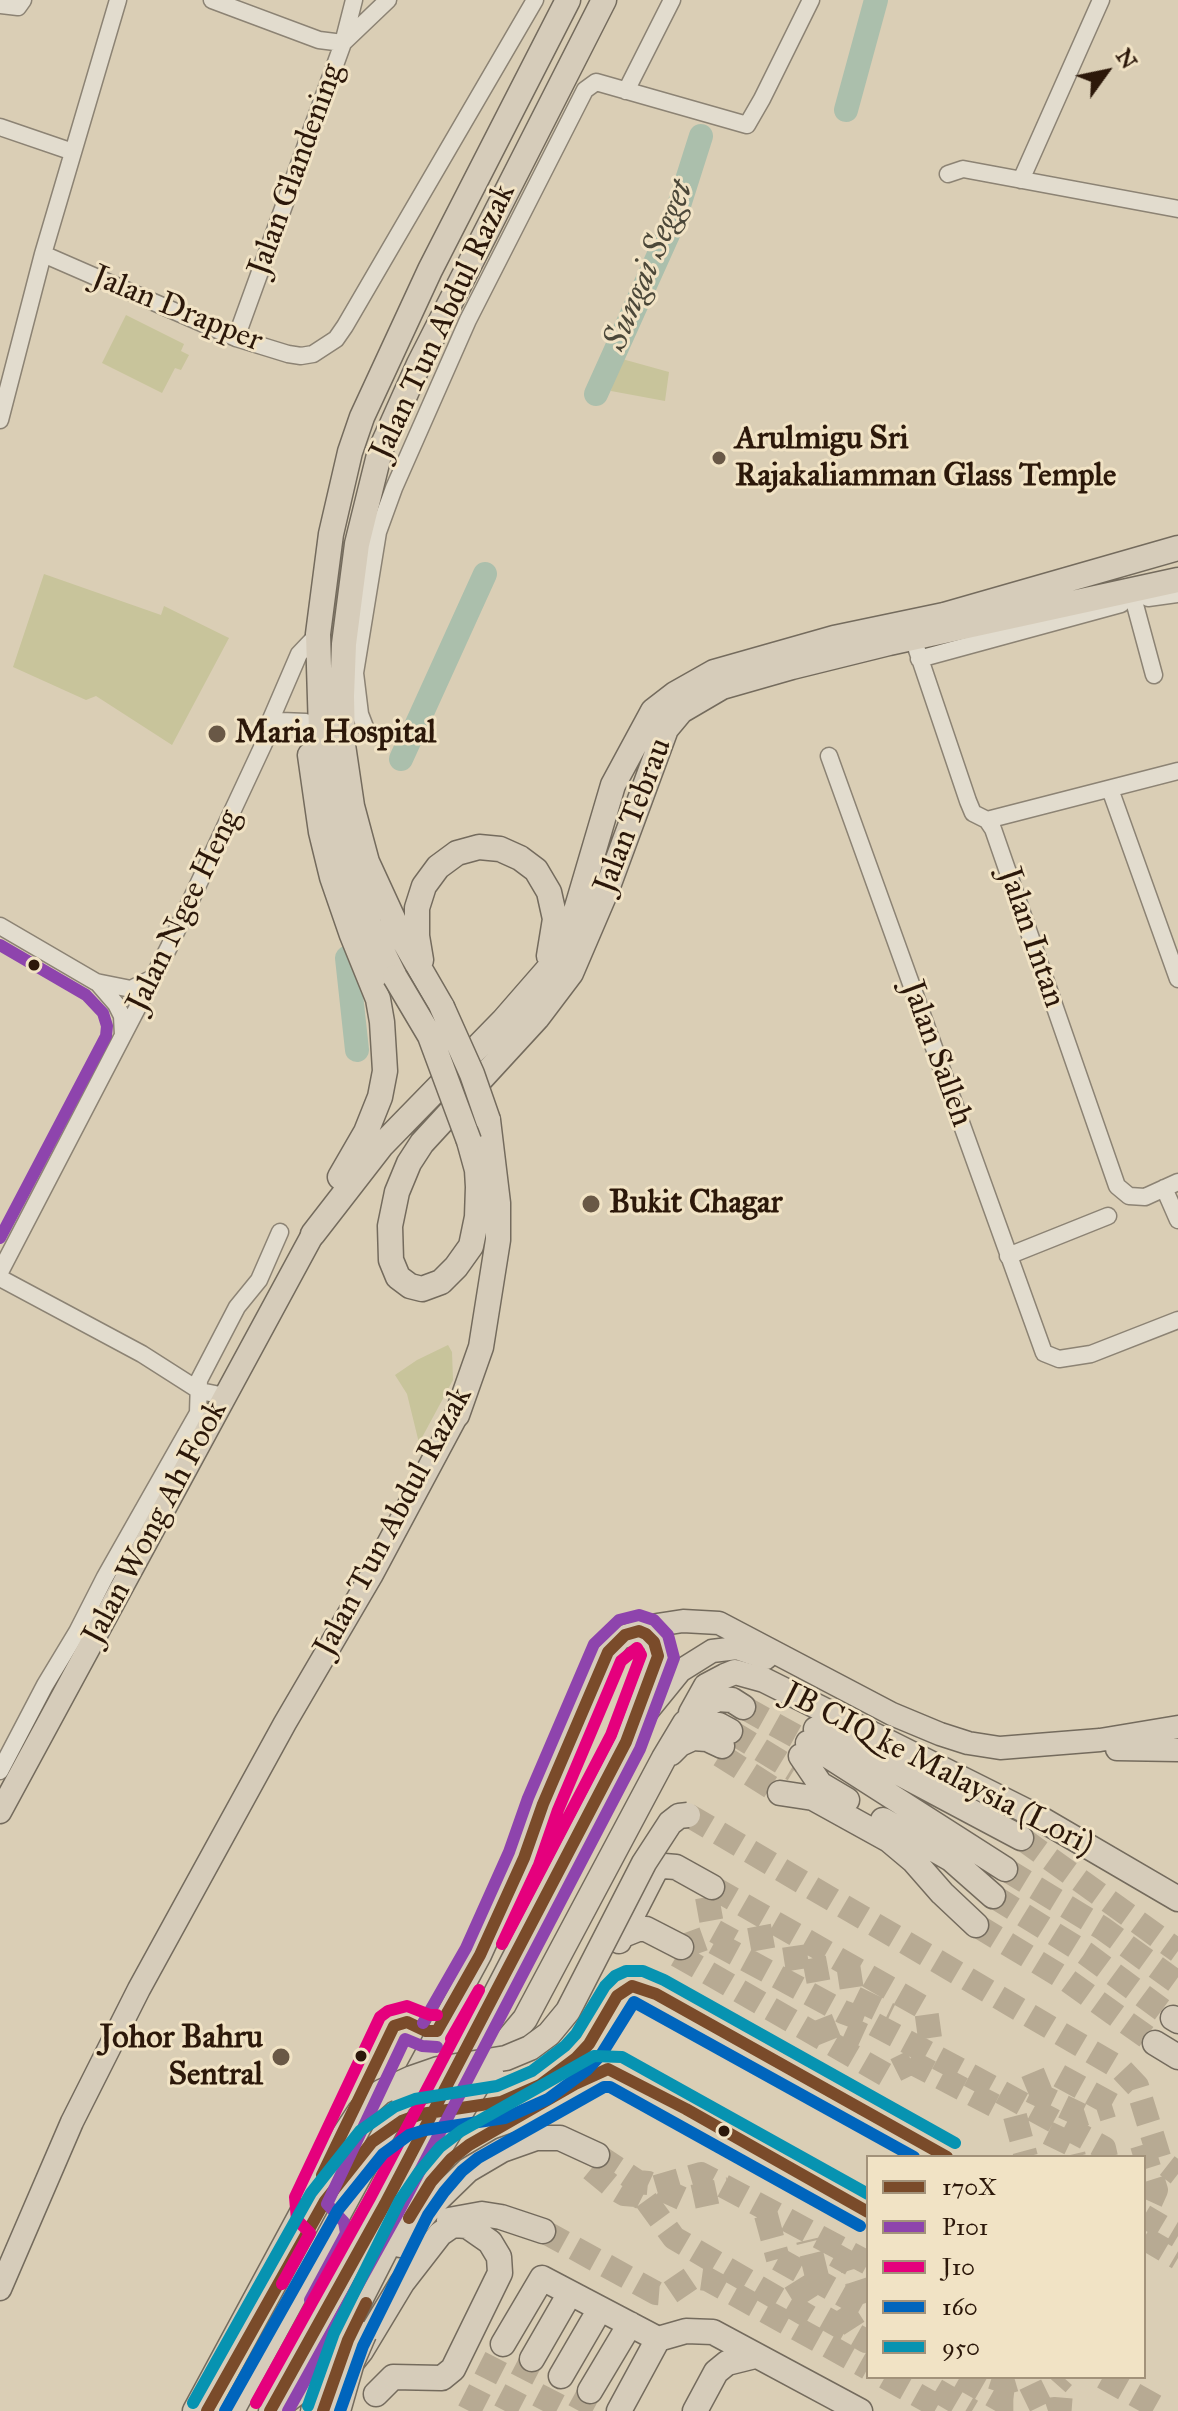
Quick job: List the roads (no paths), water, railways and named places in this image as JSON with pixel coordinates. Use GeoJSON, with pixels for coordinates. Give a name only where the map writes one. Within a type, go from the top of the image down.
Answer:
{"type":"FeatureCollection","features":[{"type":"Feature","properties":{"kind":"highway","name":"Jalan Tun Abdul Razak"},"geometry":{"type":"LineString","coordinates":[[471,1246],[477,1217],[478,1187],[469,1141],[430,1036],[395,977],[369,924],[336,812],[321,731],[318,634],[331,534],[350,452],[362,417],[430,270],[568,0]]}},
{"type":"Feature","properties":{"kind":"highway","name":"Jalan Tun Abdul Razak"},"geometry":{"type":"LineString","coordinates":[[457,1415],[481,1347],[498,1240],[498,1203],[488,1120],[472,1074],[442,1007],[401,936],[367,862],[347,778],[342,696],[344,644],[357,544],[380,451],[448,305],[604,0]]}},
{"type":"Feature","properties":{"kind":"highway","name":"Jalan Tebrau"},"geometry":{"type":"LineString","coordinates":[[313,1234],[352,1180],[405,1119],[477,1049],[545,974],[565,946],[613,785],[653,711],[675,694],[788,660],[973,625],[1002,608],[1178,548]]}},
{"type":"Feature","properties":{"kind":"highway","name":"Jalan Tebrau"},"geometry":{"type":"LineString","coordinates":[[788,660],[834,638],[944,615],[1178,580]]}},
{"type":"Feature","properties":{"kind":"highway"},"geometry":{"type":"LineString","coordinates":[[918,655],[973,625]]}},
{"type":"Feature","properties":{"kind":"highway"},"geometry":{"type":"LineString","coordinates":[[318,634],[309,675],[306,722],[321,832],[332,877],[378,999],[385,1071],[398,1112],[405,1119],[428,1122],[451,1111]]}},
{"type":"Feature","properties":{"kind":"highway","name":"Jalan Tebrau"},"geometry":{"type":"LineString","coordinates":[[471,1246],[441,1282],[422,1289],[410,1286],[398,1277],[391,1260],[391,1217],[409,1163],[422,1143],[555,996],[582,951],[666,729],[681,711],[718,680]]}},
{"type":"Feature","properties":{"kind":"highway"},"geometry":{"type":"LineString","coordinates":[[423,972],[417,936],[417,908],[424,886],[438,867],[457,853],[479,847],[500,849],[520,858],[536,870],[549,892],[555,919],[545,974]]}},
{"type":"Feature","properties":{"kind":"highway"},"geometry":{"type":"LineString","coordinates":[[313,1234],[324,1206],[366,1132],[380,1097],[385,1071]]}},
{"type":"Feature","properties":{"kind":"highway","name":"JB CIQ ke Malaysia (Lori)"},"geometry":{"type":"LineString","coordinates":[[673,1744],[706,1686],[735,1672],[764,1680],[1036,1816],[1178,1899]]}},
{"type":"Feature","properties":{"kind":"highway","name":"JB CIQ ke Malaysia (Lori)"},"geometry":{"type":"LineString","coordinates":[[698,1699],[725,1685],[738,1688],[734,1725]]}},
{"type":"Feature","properties":{"kind":"highway","name":"JB CIQ ke Malaysia (Lori)"},"geometry":{"type":"LineString","coordinates":[[673,1744],[697,1718],[711,1711],[725,1712],[734,1725]]}},
{"type":"Feature","properties":{"kind":"highway"},"geometry":{"type":"LineString","coordinates":[[673,1744],[678,1754],[692,1748],[706,1749],[734,1725]]}},
{"type":"Feature","properties":{"kind":"highway"},"geometry":{"type":"LineString","coordinates":[[272,2411],[307,2385],[334,2351],[424,2175],[495,2055],[525,2019],[673,1744]]}},
{"type":"Feature","properties":{"kind":"highway"},"geometry":{"type":"LineString","coordinates":[[798,1762],[832,1760],[1005,1869]]}},
{"type":"Feature","properties":{"kind":"highway","name":"JB CIQ ke Malaysia (Lori)"},"geometry":{"type":"LineString","coordinates":[[798,1762],[816,1791],[889,1840],[914,1861],[976,1925]]}},
{"type":"Feature","properties":{"kind":"highway","name":"JB CIQ ke Malaysia (Lori)"},"geometry":{"type":"LineString","coordinates":[[798,1762],[1021,1838]]}},
{"type":"Feature","properties":{"kind":"highway","name":"JB CIQ ke Malaysia (Lori)"},"geometry":{"type":"LineString","coordinates":[[816,1791],[951,1859],[993,1896]]}},
{"type":"Feature","properties":{"kind":"highway"},"geometry":{"type":"LineString","coordinates":[[195,2411],[344,2135],[360,2111],[381,2092],[412,2078],[438,2069],[506,2058],[530,2048],[549,2034],[568,2011],[644,1863],[670,1823],[679,1816],[688,1815]]}},
{"type":"Feature","properties":{"kind":"highway"},"geometry":{"type":"LineString","coordinates":[[207,2411],[369,2125],[387,2107],[413,2093],[506,2073],[536,2060],[557,2046],[579,2020],[656,1869],[676,1867],[710,1892]]}},
{"type":"Feature","properties":{"kind":"highway"},"geometry":{"type":"LineString","coordinates":[[621,1938],[642,1937],[679,1951]]}},
{"type":"Feature","properties":{"kind":"highway"},"geometry":{"type":"LineString","coordinates":[[1155,2043],[1178,2057]]}},
{"type":"Feature","properties":{"kind":"highway"},"geometry":{"type":"LineString","coordinates":[[323,2411],[348,2340],[389,2258],[433,2204],[468,2170],[502,2150],[536,2138],[560,2138],[594,2162]]}},
{"type":"Feature","properties":{"kind":"highway"},"geometry":{"type":"LineString","coordinates":[[338,2411],[352,2362],[379,2304],[433,2230],[454,2217],[482,2214],[501,2217],[537,2230]]}},
{"type":"Feature","properties":{"kind":"highway"},"geometry":{"type":"LineString","coordinates":[[313,2411],[361,2351],[402,2283],[440,2234],[453,2225],[467,2226],[490,2242],[499,2257],[500,2273],[453,2369],[442,2378],[393,2377],[376,2394]]}},
{"type":"Feature","properties":{"kind":"highway"},"geometry":{"type":"LineString","coordinates":[[503,2344],[542,2278],[658,2339],[686,2331],[713,2332],[860,2411]]}},
{"type":"Feature","properties":{"kind":"highway"},"geometry":{"type":"LineString","coordinates":[[532,2359],[570,2293]]}},
{"type":"Feature","properties":{"kind":"highway"},"geometry":{"type":"LineString","coordinates":[[561,2376],[600,2309]]}},
{"type":"Feature","properties":{"kind":"highway"},"geometry":{"type":"LineString","coordinates":[[590,2391],[630,2324]]}},
{"type":"Feature","properties":{"kind":"highway"},"geometry":{"type":"LineString","coordinates":[[619,2411],[658,2339]]}},
{"type":"Feature","properties":{"kind":"highway"},"geometry":{"type":"LineString","coordinates":[[695,2411],[716,2372],[727,2363],[755,2356]]}},
{"type":"Feature","properties":{"kind":"main road","name":"Jalan Wong Ah Fook"},"geometry":{"type":"LineString","coordinates":[[0,1812],[313,1234]]}},
{"type":"Feature","properties":{"kind":"main road","name":"Jalan Tun Abdul Razak"},"geometry":{"type":"LineString","coordinates":[[0,2289],[72,2122],[139,1989],[278,1735],[371,1576],[457,1415]]}},
{"type":"Feature","properties":{"kind":"main road"},"geometry":{"type":"LineString","coordinates":[[233,2411],[480,1955],[524,1858],[543,1804],[608,1652],[620,1638],[683,1621],[719,1623],[892,1714],[968,1743],[1000,1748],[1047,1746],[1178,1727]]}},
{"type":"Feature","properties":{"kind":"main road"},"geometry":{"type":"LineString","coordinates":[[712,1651],[704,1639],[706,1629],[719,1623]]}},
{"type":"Feature","properties":{"kind":"main road"},"geometry":{"type":"LineString","coordinates":[[272,2411],[385,2204],[626,1742],[658,1656],[654,1642],[639,1631]]}},
{"type":"Feature","properties":{"kind":"main road"},"geometry":{"type":"LineString","coordinates":[[626,1742],[680,1671],[712,1651],[737,1648],[753,1652],[883,1722],[960,1749],[1014,1757],[1117,1749],[1178,1750]]}},
{"type":"Feature","properties":{"kind":"main road"},"geometry":{"type":"LineString","coordinates":[[1117,1749],[1178,1736]]}},
{"type":"Feature","properties":{"kind":"street"},"geometry":{"type":"LineString","coordinates":[[0,5],[18,7],[23,0]]}},
{"type":"Feature","properties":{"kind":"street"},"geometry":{"type":"LineString","coordinates":[[0,420],[43,254],[118,0]]}},
{"type":"Feature","properties":{"kind":"street"},"geometry":{"type":"LineString","coordinates":[[212,0],[319,40],[343,43],[388,0]]}},
{"type":"Feature","properties":{"kind":"street","name":"Jalan Glandening"},"geometry":{"type":"LineString","coordinates":[[236,338],[343,43],[354,0]]}},
{"type":"Feature","properties":{"kind":"street","name":"Jalan Drapper"},"geometry":{"type":"LineString","coordinates":[[43,254],[236,338],[288,354],[313,354],[336,339],[345,326],[535,0]]}},
{"type":"Feature","properties":{"kind":"street"},"geometry":{"type":"LineString","coordinates":[[626,91],[672,0]]}},
{"type":"Feature","properties":{"kind":"street"},"geometry":{"type":"LineString","coordinates":[[365,727],[360,714],[355,673],[378,532],[394,488],[471,316],[585,90],[596,82],[747,125],[811,0]]}},
{"type":"Feature","properties":{"kind":"street"},"geometry":{"type":"LineString","coordinates":[[1021,180],[1101,0]]}},
{"type":"Feature","properties":{"kind":"street"},"geometry":{"type":"LineString","coordinates":[[0,127],[73,152]]}},
{"type":"Feature","properties":{"kind":"street"},"geometry":{"type":"LineString","coordinates":[[948,174],[963,169],[1178,209]]}},
{"type":"Feature","properties":{"kind":"street"},"geometry":{"type":"LineString","coordinates":[[448,305],[471,316]]}},
{"type":"Feature","properties":{"kind":"street"},"geometry":{"type":"LineString","coordinates":[[419,364],[450,361]]}},
{"type":"Feature","properties":{"kind":"street"},"geometry":{"type":"LineString","coordinates":[[918,655],[1134,601],[1178,594]]}},
{"type":"Feature","properties":{"kind":"street"},"geometry":{"type":"LineString","coordinates":[[1134,601],[1154,675]]}},
{"type":"Feature","properties":{"kind":"street","name":"Jalan Ngee Heng"},"geometry":{"type":"LineString","coordinates":[[0,1272],[141,1004],[266,739],[268,726],[299,654],[318,634]]}},
{"type":"Feature","properties":{"kind":"street","name":"Jalan Intan"},"geometry":{"type":"LineString","coordinates":[[918,655],[973,813],[987,820],[993,829],[1117,1186],[1129,1196],[1145,1197],[1171,1185],[1178,1220]]}},
{"type":"Feature","properties":{"kind":"street"},"geometry":{"type":"LineString","coordinates":[[266,739],[281,721],[306,722]]}},
{"type":"Feature","properties":{"kind":"street","name":"Jalan Salleh"},"geometry":{"type":"LineString","coordinates":[[829,756],[1044,1353],[1059,1359],[1091,1354],[1178,1320]]}},
{"type":"Feature","properties":{"kind":"street"},"geometry":{"type":"LineString","coordinates":[[987,820],[1178,771]]}},
{"type":"Feature","properties":{"kind":"street"},"geometry":{"type":"LineString","coordinates":[[1110,789],[1178,979]]}},
{"type":"Feature","properties":{"kind":"street"},"geometry":{"type":"LineString","coordinates":[[0,926],[96,982],[131,989],[153,978]]}},
{"type":"Feature","properties":{"kind":"street"},"geometry":{"type":"LineString","coordinates":[[96,982],[122,1016],[122,1040]]}},
{"type":"Feature","properties":{"kind":"street"},"geometry":{"type":"LineString","coordinates":[[1008,1256],[1108,1216]]}},
{"type":"Feature","properties":{"kind":"street"},"geometry":{"type":"LineString","coordinates":[[0,1771],[198,1413],[201,1376],[237,1307],[259,1280],[280,1232]]}},
{"type":"Feature","properties":{"kind":"street"},"geometry":{"type":"LineString","coordinates":[[0,1278],[142,1354],[200,1391],[225,1396]]}},
{"type":"Feature","properties":{"kind":"waterway","name":"Sungai Segget"},"geometry":{"type":"LineString","coordinates":[[846,110],[876,0]]}},
{"type":"Feature","properties":{"kind":"waterway","name":"Sungai Segget"},"geometry":{"type":"LineString","coordinates":[[596,394],[674,221],[701,136]]}},
{"type":"Feature","properties":{"kind":"waterway","name":"Sungai Segget"},"geometry":{"type":"LineString","coordinates":[[401,759],[485,574]]}},
{"type":"Feature","properties":{"kind":"waterway","name":"Sungai Segget"},"geometry":{"type":"LineString","coordinates":[[347,958],[357,1050]]}},
{"type":"Feature","properties":{"kind":"tunnel"},"geometry":{"type":"LineString","coordinates":[[743,1707],[808,1743]]}},
{"type":"Feature","properties":{"kind":"tunnel"},"geometry":{"type":"LineString","coordinates":[[730,1731],[794,1770]]}},
{"type":"Feature","properties":{"kind":"tunnel"},"geometry":{"type":"LineString","coordinates":[[720,1755],[780,1793]]}},
{"type":"Feature","properties":{"kind":"tunnel"},"geometry":{"type":"LineString","coordinates":[[688,1815],[1121,2069],[1137,2086],[1160,2160],[1178,2174]]}},
{"type":"Feature","properties":{"kind":"tunnel"},"geometry":{"type":"LineString","coordinates":[[1021,1838],[1178,1951]]}},
{"type":"Feature","properties":{"kind":"tunnel"},"geometry":{"type":"LineString","coordinates":[[1005,1869],[1102,1928],[1178,1983]]}},
{"type":"Feature","properties":{"kind":"tunnel"},"geometry":{"type":"LineString","coordinates":[[712,1887],[926,2009],[930,2038]]}},
{"type":"Feature","properties":{"kind":"tunnel"},"geometry":{"type":"LineString","coordinates":[[993,1896],[1085,1953],[1173,2018]]}},
{"type":"Feature","properties":{"kind":"tunnel"},"geometry":{"type":"LineString","coordinates":[[707,1897],[713,1930],[733,1941]]}},
{"type":"Feature","properties":{"kind":"tunnel"},"geometry":{"type":"LineString","coordinates":[[976,1925],[1067,1980],[1155,2043]]}},
{"type":"Feature","properties":{"kind":"tunnel"},"geometry":{"type":"LineString","coordinates":[[759,1926],[765,1959]]}},
{"type":"Feature","properties":{"kind":"tunnel"},"geometry":{"type":"LineString","coordinates":[[681,1947],[706,1938],[1104,2148],[1106,2155]]}},
{"type":"Feature","properties":{"kind":"tunnel"},"geometry":{"type":"LineString","coordinates":[[794,1946],[799,1978]]}},
{"type":"Feature","properties":{"kind":"tunnel"},"geometry":{"type":"LineString","coordinates":[[677,1955],[886,2075],[912,2062]]}},
{"type":"Feature","properties":{"kind":"tunnel"},"geometry":{"type":"LineString","coordinates":[[814,1958],[820,1990]]}},
{"type":"Feature","properties":{"kind":"tunnel"},"geometry":{"type":"LineString","coordinates":[[848,1964],[853,1997],[890,2015]]}},
{"type":"Feature","properties":{"kind":"tunnel"},"geometry":{"type":"LineString","coordinates":[[814,2034],[839,2024],[863,2035]]}},
{"type":"Feature","properties":{"kind":"tunnel"},"geometry":{"type":"LineString","coordinates":[[909,2061],[997,2107]]}},
{"type":"Feature","properties":{"kind":"tunnel"},"geometry":{"type":"LineString","coordinates":[[1026,2088],[1058,2075],[1120,2109]]}},
{"type":"Feature","properties":{"kind":"tunnel"},"geometry":{"type":"LineString","coordinates":[[1031,2091],[1081,2115],[1112,2105]]}},
{"type":"Feature","properties":{"kind":"tunnel"},"geometry":{"type":"LineString","coordinates":[[1015,2116],[1025,2155]]}},
{"type":"Feature","properties":{"kind":"tunnel"},"geometry":{"type":"LineString","coordinates":[[1048,2133],[1071,2144],[1074,2155]]}},
{"type":"Feature","properties":{"kind":"tunnel"},"geometry":{"type":"LineString","coordinates":[[1142,2145],[1145,2155]]}},
{"type":"Feature","properties":{"kind":"tunnel"},"geometry":{"type":"LineString","coordinates":[[597,2155],[638,2182],[648,2183],[683,2199],[729,2189]]}},
{"type":"Feature","properties":{"kind":"tunnel"},"geometry":{"type":"LineString","coordinates":[[1146,2158],[1156,2190],[1146,2212]]}},
{"type":"Feature","properties":{"kind":"tunnel"},"geometry":{"type":"LineString","coordinates":[[591,2169],[624,2194],[636,2195],[658,2206]]}},
{"type":"Feature","properties":{"kind":"tunnel"},"geometry":{"type":"LineString","coordinates":[[656,2187],[701,2174],[866,2262]]}},
{"type":"Feature","properties":{"kind":"tunnel"},"geometry":{"type":"LineString","coordinates":[[646,2200],[674,2238],[818,2322]]}},
{"type":"Feature","properties":{"kind":"tunnel"},"geometry":{"type":"LineString","coordinates":[[766,2215],[778,2259]]}},
{"type":"Feature","properties":{"kind":"tunnel"},"geometry":{"type":"LineString","coordinates":[[1146,2217],[1178,2236]]}},
{"type":"Feature","properties":{"kind":"tunnel"},"geometry":{"type":"LineString","coordinates":[[543,2231],[656,2293],[668,2294],[693,2277],[707,2279],[866,2367]]}},
{"type":"Feature","properties":{"kind":"tunnel"},"geometry":{"type":"LineString","coordinates":[[1146,2239],[1178,2258]]}},
{"type":"Feature","properties":{"kind":"tunnel"},"geometry":{"type":"LineString","coordinates":[[791,2298],[818,2281],[808,2240]]}},
{"type":"Feature","properties":{"kind":"tunnel"},"geometry":{"type":"LineString","coordinates":[[835,2255],[851,2264],[865,2307],[837,2325]]}},
{"type":"Feature","properties":{"kind":"tunnel"},"geometry":{"type":"LineString","coordinates":[[778,2259],[866,2308]]}},
{"type":"Feature","properties":{"kind":"tunnel"},"geometry":{"type":"LineString","coordinates":[[825,2318],[866,2341]]}},
{"type":"Feature","properties":{"kind":"tunnel"},"geometry":{"type":"LineString","coordinates":[[469,2411],[503,2344]]}},
{"type":"Feature","properties":{"kind":"tunnel"},"geometry":{"type":"LineString","coordinates":[[505,2411],[532,2359]]}},
{"type":"Feature","properties":{"kind":"tunnel"},"geometry":{"type":"LineString","coordinates":[[543,2411],[561,2376]]}},
{"type":"Feature","properties":{"kind":"tunnel"},"geometry":{"type":"LineString","coordinates":[[889,2379],[946,2411]]}},
{"type":"Feature","properties":{"kind":"tunnel"},"geometry":{"type":"LineString","coordinates":[[964,2379],[1004,2402],[1013,2403],[1020,2403],[1055,2386],[1061,2379]]}},
{"type":"Feature","properties":{"kind":"tunnel"},"geometry":{"type":"LineString","coordinates":[[998,2379],[1007,2382],[1017,2379]]}},
{"type":"Feature","properties":{"kind":"tunnel"},"geometry":{"type":"LineString","coordinates":[[1107,2379],[1164,2411]]}},
{"type":"Feature","properties":{"kind":"tunnel"},"geometry":{"type":"LineString","coordinates":[[936,2390],[972,2411]]}},
{"type":"Feature","properties":{"kind":"tunnel"},"geometry":{"type":"LineString","coordinates":[[579,2411],[590,2391]]}},
{"type":"Feature","properties":{"kind":"tunnel"},"geometry":{"type":"LineString","coordinates":[[1048,2411],[1080,2411]]}},
{"type":"Feature","properties":{"kind":"place","name":"Arulmigu Sri Rajakaliamman Glass Temple"},"geometry":{"type":"Point","coordinates":[719,458]}},
{"type":"Feature","properties":{"kind":"place","name":"Maria Hospital"},"geometry":{"type":"Point","coordinates":[217,734]}},
{"type":"Feature","properties":{"kind":"place","name":"Bukit Chagar"},"geometry":{"type":"Point","coordinates":[591,1204]}},
{"type":"Feature","properties":{"kind":"place","name":"Johor Bahru Sentral"},"geometry":{"type":"Point","coordinates":[281,2057]}}]}
